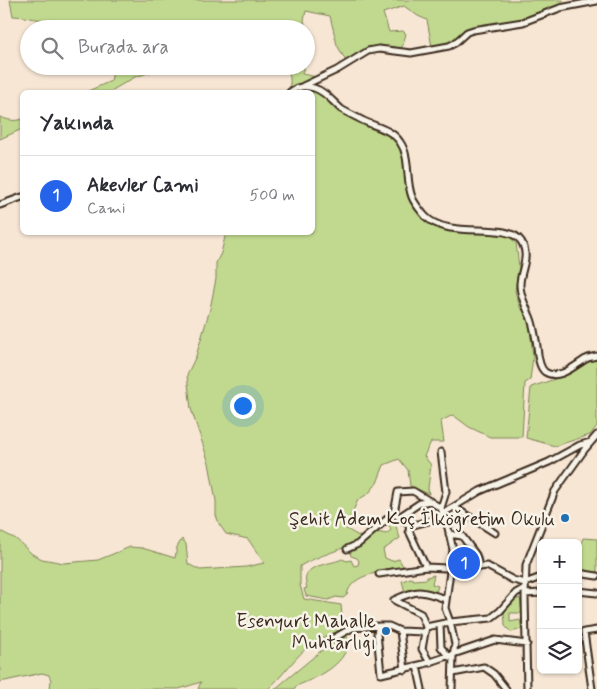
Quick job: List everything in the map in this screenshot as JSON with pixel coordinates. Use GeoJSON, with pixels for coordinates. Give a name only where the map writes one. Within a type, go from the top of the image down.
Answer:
{"type":"FeatureCollection","features":[{"type":"Feature","properties":{"kind":"street"},"geometry":{"type":"LineString","coordinates":[[292,90],[337,70],[368,51],[379,49],[411,53],[449,46],[456,43],[467,32],[473,30],[530,20],[560,8],[597,2]]}},
{"type":"Feature","properties":{"kind":"street"},"geometry":{"type":"LineString","coordinates":[[302,86],[317,89],[348,113],[393,134],[401,142],[405,152],[412,197],[424,215],[433,222],[466,230],[501,231],[512,234],[520,241],[525,252],[525,263],[520,284],[521,295],[524,306],[530,314],[539,358],[542,369],[546,373],[553,374],[569,371],[588,357],[597,356]]}},
{"type":"Feature","properties":{"kind":"street"},"geometry":{"type":"LineString","coordinates":[[0,205],[20,198]]}},
{"type":"Feature","properties":{"kind":"street"},"geometry":{"type":"LineString","coordinates":[[527,689],[526,565],[555,491],[597,435]]}},
{"type":"Feature","properties":{"kind":"street"},"geometry":{"type":"LineString","coordinates":[[410,526],[432,520],[442,510],[454,507],[480,491],[550,462],[580,445],[591,442]]}},
{"type":"Feature","properties":{"kind":"street"},"geometry":{"type":"LineString","coordinates":[[441,452],[446,492],[442,510],[453,550],[445,599],[445,608],[455,644],[450,656],[452,689]]}},
{"type":"Feature","properties":{"kind":"street"},"geometry":{"type":"LineString","coordinates":[[396,515],[398,492],[413,491],[442,510]]}},
{"type":"Feature","properties":{"kind":"street"},"geometry":{"type":"LineString","coordinates":[[347,549],[358,544],[396,515],[430,501]]}},
{"type":"Feature","properties":{"kind":"street"},"geometry":{"type":"LineString","coordinates":[[454,507],[495,533]]}},
{"type":"Feature","properties":{"kind":"street"},"geometry":{"type":"LineString","coordinates":[[396,515],[410,526]]}},
{"type":"Feature","properties":{"kind":"street"},"geometry":{"type":"LineString","coordinates":[[410,526],[409,531],[426,567]]}},
{"type":"Feature","properties":{"kind":"street"},"geometry":{"type":"LineString","coordinates":[[449,534],[462,536],[476,555],[479,566]]}},
{"type":"Feature","properties":{"kind":"street"},"geometry":{"type":"LineString","coordinates":[[380,574],[426,567],[466,569],[487,566],[525,588],[537,592]]}},
{"type":"Feature","properties":{"kind":"street"},"geometry":{"type":"LineString","coordinates":[[582,574],[597,576]]}},
{"type":"Feature","properties":{"kind":"street"},"geometry":{"type":"LineString","coordinates":[[325,643],[352,628],[389,626],[400,631],[425,630],[450,622],[491,618],[516,593],[537,580]]}},
{"type":"Feature","properties":{"kind":"street"},"geometry":{"type":"LineString","coordinates":[[430,663],[422,649],[425,630],[421,614],[394,600],[412,592],[420,591],[445,599]]}},
{"type":"Feature","properties":{"kind":"street"},"geometry":{"type":"LineString","coordinates":[[582,591],[597,593]]}},
{"type":"Feature","properties":{"kind":"street"},"geometry":{"type":"LineString","coordinates":[[440,624],[441,647],[450,656]]}},
{"type":"Feature","properties":{"kind":"street"},"geometry":{"type":"LineString","coordinates":[[379,626],[377,634],[380,674],[430,663],[495,640],[526,644]]}},
{"type":"Feature","properties":{"kind":"street"},"geometry":{"type":"LineString","coordinates":[[592,689],[584,632],[597,630]]}},
{"type":"Feature","properties":{"kind":"street"},"geometry":{"type":"LineString","coordinates":[[400,631],[405,670]]}},
{"type":"Feature","properties":{"kind":"street"},"geometry":{"type":"LineString","coordinates":[[417,666],[422,689]]}},
{"type":"Feature","properties":{"kind":"street"},"geometry":{"type":"LineString","coordinates":[[452,673],[484,667],[494,674],[506,689]]}},
{"type":"Feature","properties":{"kind":"green space"},"geometry":{"type":"Polygon","coordinates":[[[10,0],[563,0],[564,5],[529,18],[472,28],[454,41],[432,47],[427,20],[404,6],[383,13],[389,32],[403,31],[406,34],[401,50],[379,47],[347,63],[337,45],[330,16],[306,11],[304,20],[43,20],[13,16],[10,0]]]}},
{"type":"Feature","properties":{"kind":"green space"},"geometry":{"type":"Polygon","coordinates":[[[112,75],[141,75],[112,90],[91,90],[111,81],[112,75]]]}},
{"type":"Feature","properties":{"kind":"green space"},"geometry":{"type":"Polygon","coordinates":[[[289,75],[317,77],[289,90],[289,75]]]}},
{"type":"Feature","properties":{"kind":"green space"},"geometry":{"type":"Polygon","coordinates":[[[315,91],[340,111],[359,122],[392,136],[402,153],[409,198],[422,217],[431,225],[466,233],[501,234],[508,236],[516,243],[519,267],[515,291],[520,307],[529,318],[533,357],[530,380],[525,383],[522,437],[490,437],[469,427],[453,415],[441,421],[444,442],[431,442],[424,456],[431,465],[429,494],[410,486],[408,470],[399,459],[384,465],[377,483],[369,493],[358,500],[345,528],[362,538],[300,566],[300,585],[304,599],[341,605],[343,627],[306,649],[268,689],[198,689],[201,682],[179,689],[50,689],[51,680],[49,675],[42,673],[0,682],[0,531],[16,539],[32,554],[42,559],[64,563],[98,560],[130,547],[142,548],[175,558],[177,547],[182,539],[186,544],[188,564],[200,570],[246,567],[264,563],[248,539],[226,534],[219,524],[216,515],[216,501],[209,463],[191,409],[187,375],[196,356],[210,309],[216,279],[216,263],[221,253],[226,235],[315,235],[315,91]]]}},
{"type":"Feature","properties":{"kind":"green space"},"geometry":{"type":"Polygon","coordinates":[[[0,117],[11,120],[20,119],[20,130],[0,139],[0,117]]]}},
{"type":"Feature","properties":{"kind":"green space"},"geometry":{"type":"Polygon","coordinates":[[[597,357],[597,426],[590,435],[555,446],[526,438],[531,387],[564,376],[591,358],[597,357]]]}},
{"type":"Feature","properties":{"kind":"green space"},"geometry":{"type":"Polygon","coordinates":[[[393,518],[400,538],[383,550],[385,558],[392,561],[399,559],[404,568],[362,577],[350,587],[347,595],[343,598],[336,597],[328,600],[306,596],[304,589],[307,588],[306,576],[308,572],[316,567],[342,559],[351,560],[354,566],[358,565],[359,561],[357,558],[351,556],[350,553],[363,545],[377,532],[386,534],[391,530],[388,523],[393,518]]]}},
{"type":"Feature","properties":{"kind":"green space"},"geometry":{"type":"Polygon","coordinates":[[[583,538],[597,539],[597,573],[582,571],[583,538]]]}},
{"type":"Feature","properties":{"kind":"green space"},"geometry":{"type":"Polygon","coordinates":[[[434,575],[432,584],[438,586],[436,592],[423,590],[405,592],[402,581],[411,578],[414,580],[427,579],[427,577],[434,575]]]}},
{"type":"Feature","properties":{"kind":"green space"},"geometry":{"type":"Polygon","coordinates":[[[520,598],[522,613],[510,613],[510,622],[520,620],[522,629],[511,632],[505,626],[504,610],[513,601],[520,598]]]}},
{"type":"Feature","properties":{"kind":"green space"},"geometry":{"type":"Polygon","coordinates":[[[347,636],[348,643],[344,655],[333,667],[296,686],[294,689],[275,689],[322,650],[347,636]]]}},
{"type":"Feature","properties":{"kind":"place","name":"Şehit Adem Koç İlköğretim Okulu"},"geometry":{"type":"Point","coordinates":[565,518]}},
{"type":"Feature","properties":{"kind":"place","name":"Akevler Cami"},"geometry":{"type":"Point","coordinates":[464,563]}},
{"type":"Feature","properties":{"kind":"place","name":"Esenyurt Mahalle Muhtarlığı"},"geometry":{"type":"Point","coordinates":[386,631]}}]}
